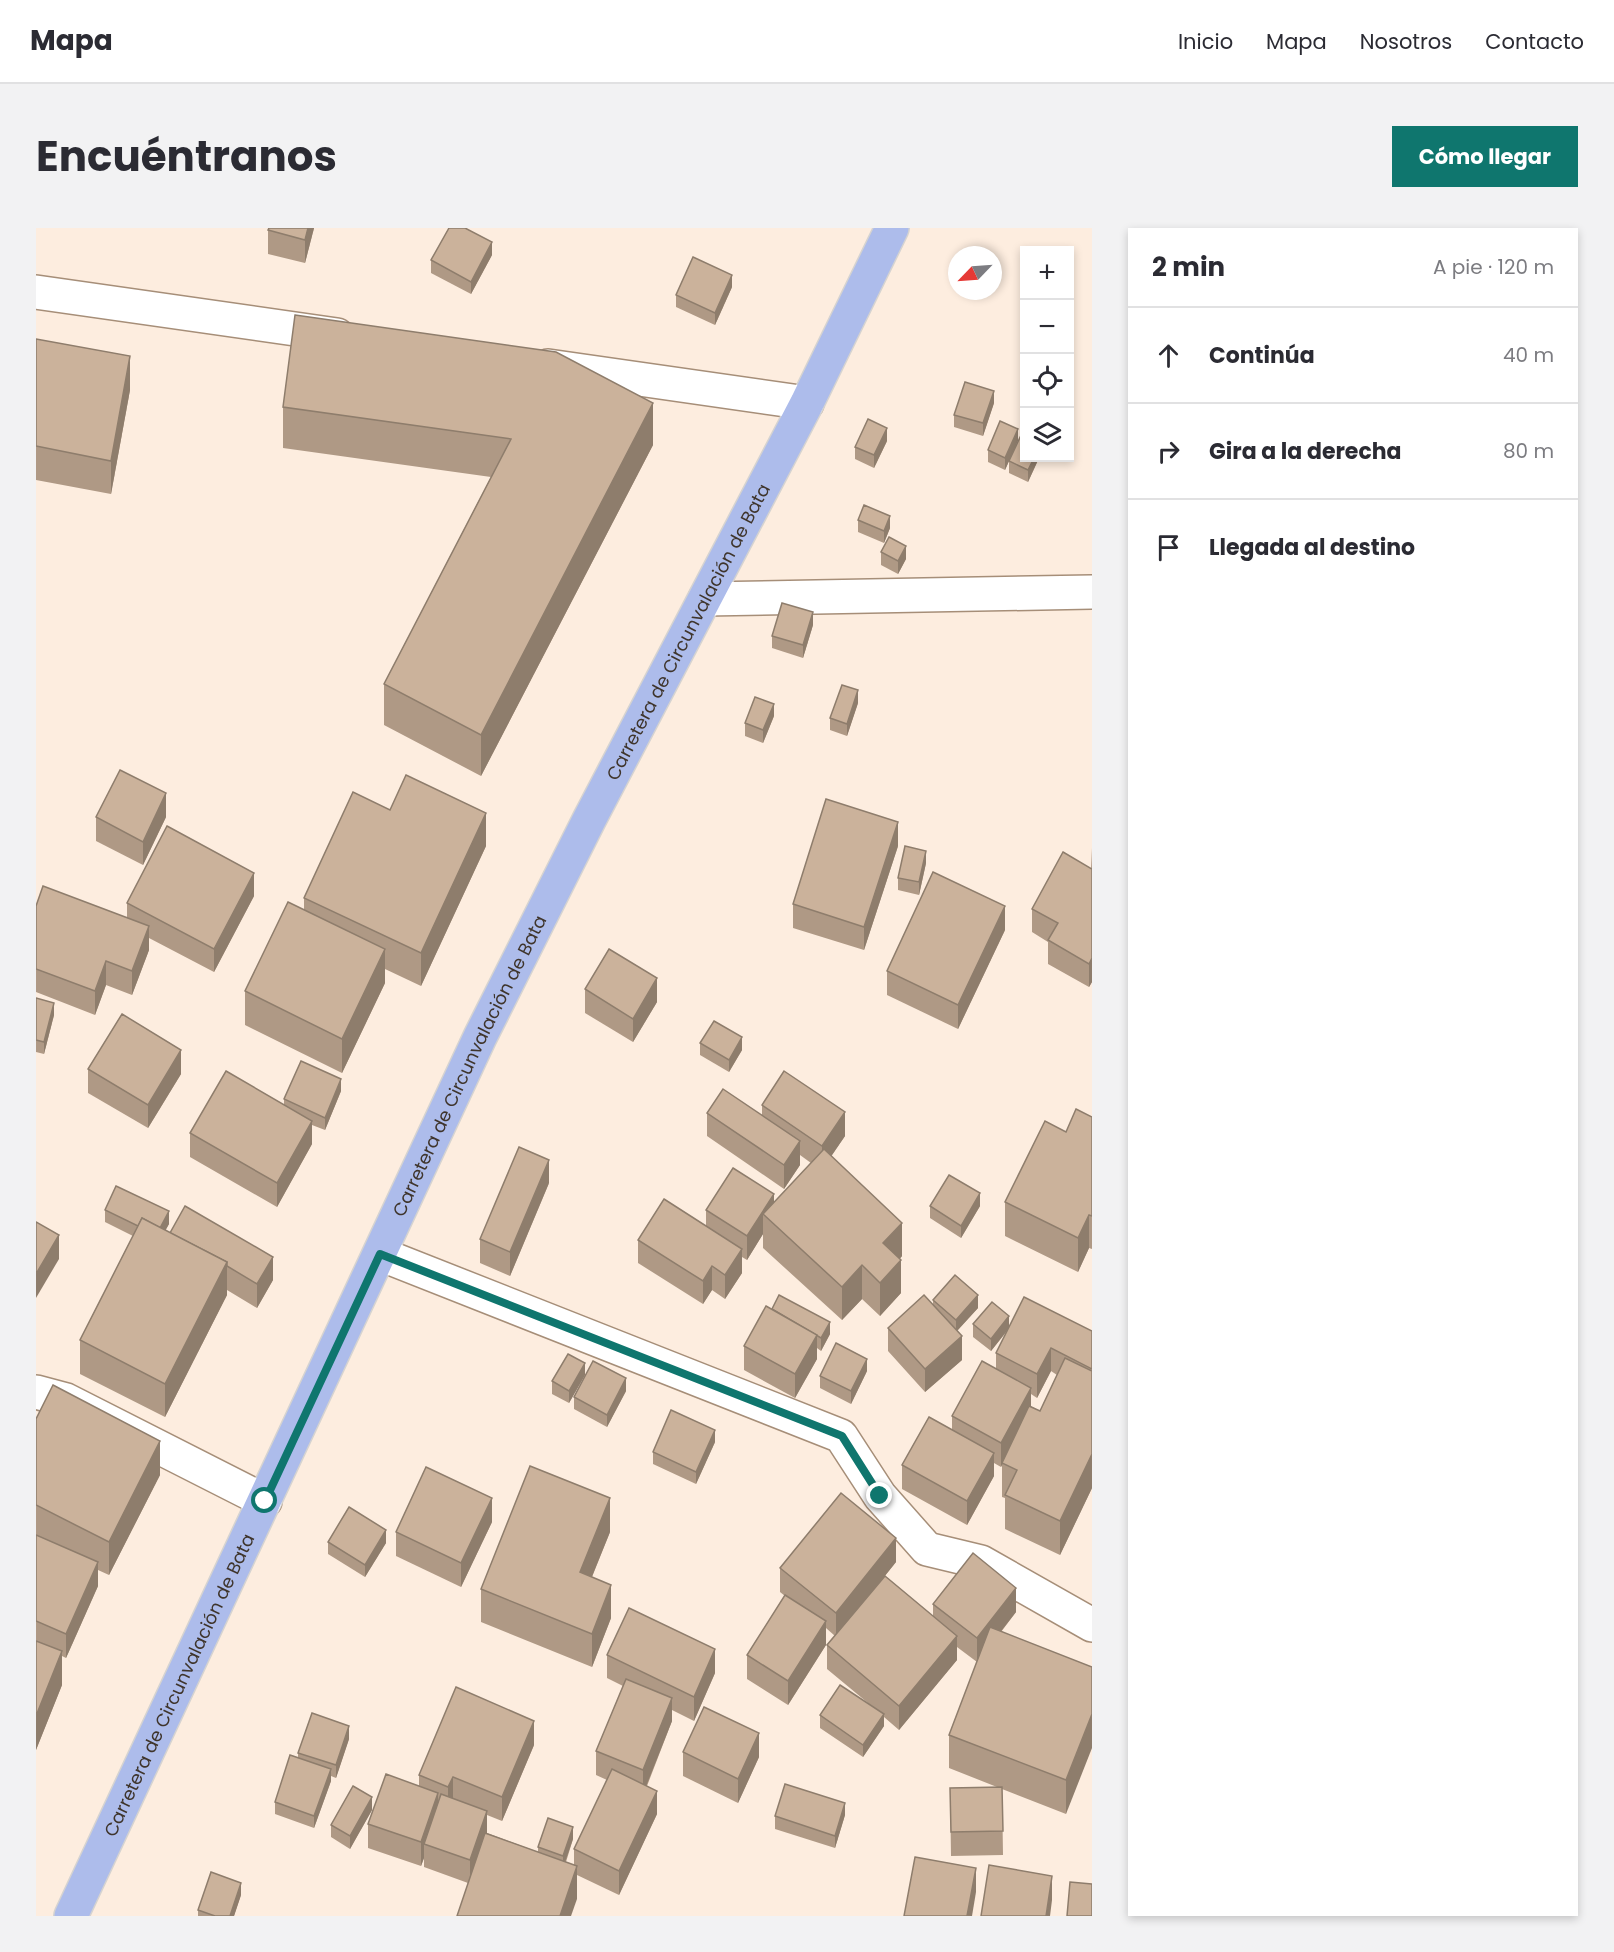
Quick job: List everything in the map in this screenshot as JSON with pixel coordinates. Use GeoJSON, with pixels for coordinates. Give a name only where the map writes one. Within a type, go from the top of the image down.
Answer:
{"type":"FeatureCollection","features":[{"type":"Feature","properties":{"kind":"main road","name":"Carretera de Circunvalación de Bata"},"geometry":{"type":"LineString","coordinates":[[76,1914],[480,1037],[589,820],[807,403],[892,228]]}},
{"type":"Feature","properties":{"kind":"street"},"geometry":{"type":"LineString","coordinates":[[36,291],[368,339]]}},
{"type":"Feature","properties":{"kind":"street"},"geometry":{"type":"LineString","coordinates":[[522,362],[807,403]]}},
{"type":"Feature","properties":{"kind":"street"},"geometry":{"type":"LineString","coordinates":[[705,599],[1092,592]]}},
{"type":"Feature","properties":{"kind":"street"},"geometry":{"type":"LineString","coordinates":[[380,1254],[842,1436],[880,1496],[927,1549],[981,1562],[1092,1625]]}},
{"type":"Feature","properties":{"kind":"street"},"geometry":{"type":"LineString","coordinates":[[36,1392],[66,1400],[265,1501]]}},
{"type":"Feature","properties":{"kind":"building"},"geometry":{"type":"Polygon","coordinates":[[[269,228],[308,228],[305,240],[268,230],[269,228]]]}},
{"type":"Feature","properties":{"kind":"building"},"geometry":{"type":"Polygon","coordinates":[[[449,228],[465,228],[492,242],[471,282],[431,260],[449,228]]]}},
{"type":"Feature","properties":{"kind":"building"},"geometry":{"type":"Polygon","coordinates":[[[693,257],[732,275],[715,313],[676,295],[693,257]]]}},
{"type":"Feature","properties":{"kind":"building"},"geometry":{"type":"Polygon","coordinates":[[[295,315],[556,352],[653,403],[481,735],[384,684],[511,439],[283,407],[295,315]]]}},
{"type":"Feature","properties":{"kind":"building"},"geometry":{"type":"Polygon","coordinates":[[[36,339],[130,356],[111,461],[36,446],[36,339]]]}},
{"type":"Feature","properties":{"kind":"building"},"geometry":{"type":"Polygon","coordinates":[[[965,382],[994,391],[983,423],[954,415],[965,382]]]}},
{"type":"Feature","properties":{"kind":"building"},"geometry":{"type":"Polygon","coordinates":[[[868,419],[887,428],[874,455],[855,447],[868,419]]]}},
{"type":"Feature","properties":{"kind":"building"},"geometry":{"type":"Polygon","coordinates":[[[1000,421],[1018,429],[1005,458],[988,450],[1000,421]]]}},
{"type":"Feature","properties":{"kind":"building"},"geometry":{"type":"Polygon","coordinates":[[[1020,437],[1020,462],[1032,462],[1028,470],[1009,461],[1020,437]]]}},
{"type":"Feature","properties":{"kind":"building"},"geometry":{"type":"Polygon","coordinates":[[[864,505],[890,516],[884,531],[858,520],[864,505]]]}},
{"type":"Feature","properties":{"kind":"building"},"geometry":{"type":"Polygon","coordinates":[[[889,537],[906,546],[898,561],[881,552],[889,537]]]}},
{"type":"Feature","properties":{"kind":"building"},"geometry":{"type":"Polygon","coordinates":[[[782,603],[813,612],[803,645],[772,636],[782,603]]]}},
{"type":"Feature","properties":{"kind":"building"},"geometry":{"type":"Polygon","coordinates":[[[842,685],[858,690],[847,724],[830,718],[842,685]]]}},
{"type":"Feature","properties":{"kind":"building"},"geometry":{"type":"Polygon","coordinates":[[[755,697],[774,704],[763,730],[745,723],[755,697]]]}},
{"type":"Feature","properties":{"kind":"building"},"geometry":{"type":"Polygon","coordinates":[[[120,770],[166,793],[143,842],[96,817],[120,770]]]}},
{"type":"Feature","properties":{"kind":"building"},"geometry":{"type":"Polygon","coordinates":[[[406,775],[486,813],[421,953],[304,898],[353,792],[390,810],[406,775]]]}},
{"type":"Feature","properties":{"kind":"building"},"geometry":{"type":"Polygon","coordinates":[[[826,799],[898,822],[864,927],[793,904],[826,799]]]}},
{"type":"Feature","properties":{"kind":"building"},"geometry":{"type":"Polygon","coordinates":[[[167,826],[254,873],[214,949],[127,903],[167,826]]]}},
{"type":"Feature","properties":{"kind":"building"},"geometry":{"type":"Polygon","coordinates":[[[905,846],[926,851],[919,882],[898,878],[905,846]]]}},
{"type":"Feature","properties":{"kind":"building"},"geometry":{"type":"Polygon","coordinates":[[[1063,852],[1092,869],[1092,958],[1089,964],[1048,940],[1058,923],[1032,909],[1063,852]]]}},
{"type":"Feature","properties":{"kind":"building"},"geometry":{"type":"Polygon","coordinates":[[[933,872],[1005,906],[958,1005],[887,971],[933,872]]]}},
{"type":"Feature","properties":{"kind":"building"},"geometry":{"type":"Polygon","coordinates":[[[43,886],[149,926],[132,971],[106,961],[95,991],[36,969],[36,906],[43,886]]]}},
{"type":"Feature","properties":{"kind":"building"},"geometry":{"type":"Polygon","coordinates":[[[288,902],[385,949],[342,1039],[245,991],[288,902]]]}},
{"type":"Feature","properties":{"kind":"building"},"geometry":{"type":"Polygon","coordinates":[[[609,949],[657,978],[633,1019],[585,989],[609,949]]]}},
{"type":"Feature","properties":{"kind":"building"},"geometry":{"type":"Polygon","coordinates":[[[36,998],[54,1003],[44,1042],[36,1040],[36,998]]]}},
{"type":"Feature","properties":{"kind":"building"},"geometry":{"type":"Polygon","coordinates":[[[122,1014],[181,1050],[148,1105],[88,1069],[122,1014]]]}},
{"type":"Feature","properties":{"kind":"building"},"geometry":{"type":"Polygon","coordinates":[[[714,1021],[742,1037],[729,1060],[700,1043],[714,1021]]]}},
{"type":"Feature","properties":{"kind":"building"},"geometry":{"type":"Polygon","coordinates":[[[301,1061],[341,1079],[325,1118],[284,1099],[301,1061]]]}},
{"type":"Feature","properties":{"kind":"building"},"geometry":{"type":"Polygon","coordinates":[[[226,1071],[312,1121],[277,1183],[190,1133],[226,1071]]]}},
{"type":"Feature","properties":{"kind":"building"},"geometry":{"type":"Polygon","coordinates":[[[784,1071],[845,1112],[822,1146],[762,1105],[784,1071]]]}},
{"type":"Feature","properties":{"kind":"building"},"geometry":{"type":"Polygon","coordinates":[[[723,1089],[800,1141],[784,1165],[707,1113],[723,1089]]]}},
{"type":"Feature","properties":{"kind":"building"},"geometry":{"type":"Polygon","coordinates":[[[1076,1109],[1092,1117],[1092,1216],[1089,1215],[1078,1238],[1005,1202],[1045,1121],[1066,1132],[1076,1109]]]}},
{"type":"Feature","properties":{"kind":"building"},"geometry":{"type":"Polygon","coordinates":[[[519,1147],[549,1160],[510,1252],[480,1239],[519,1147]]]}},
{"type":"Feature","properties":{"kind":"building"},"geometry":{"type":"Polygon","coordinates":[[[824,1149],[902,1223],[883,1243],[901,1260],[880,1283],[862,1265],[842,1287],[763,1214],[824,1149]]]}},
{"type":"Feature","properties":{"kind":"building"},"geometry":{"type":"Polygon","coordinates":[[[733,1168],[774,1194],[747,1236],[706,1210],[733,1168]]]}},
{"type":"Feature","properties":{"kind":"building"},"geometry":{"type":"Polygon","coordinates":[[[949,1175],[980,1193],[961,1226],[930,1206],[949,1175]]]}},
{"type":"Feature","properties":{"kind":"building"},"geometry":{"type":"Polygon","coordinates":[[[116,1186],[169,1211],[160,1228],[142,1218],[138,1226],[105,1210],[116,1186]]]}},
{"type":"Feature","properties":{"kind":"building"},"geometry":{"type":"Polygon","coordinates":[[[664,1199],[742,1249],[725,1275],[712,1266],[703,1281],[638,1240],[664,1199]]]}},
{"type":"Feature","properties":{"kind":"building"},"geometry":{"type":"Polygon","coordinates":[[[185,1206],[273,1257],[257,1284],[227,1266],[227,1262],[170,1233],[185,1206]]]}},
{"type":"Feature","properties":{"kind":"building"},"geometry":{"type":"Polygon","coordinates":[[[142,1218],[227,1262],[165,1384],[80,1340],[142,1218]]]}},
{"type":"Feature","properties":{"kind":"building"},"geometry":{"type":"Polygon","coordinates":[[[36,1222],[59,1235],[36,1274],[36,1222]]]}},
{"type":"Feature","properties":{"kind":"building"},"geometry":{"type":"Polygon","coordinates":[[[955,1275],[978,1295],[956,1320],[933,1300],[955,1275]]]}},
{"type":"Feature","properties":{"kind":"building"},"geometry":{"type":"Polygon","coordinates":[[[779,1295],[830,1322],[821,1338],[772,1309],[779,1295]]]}},
{"type":"Feature","properties":{"kind":"building"},"geometry":{"type":"Polygon","coordinates":[[[924,1295],[962,1336],[925,1369],[888,1328],[924,1295]]]}},
{"type":"Feature","properties":{"kind":"building"},"geometry":{"type":"Polygon","coordinates":[[[1024,1297],[1092,1331],[1092,1369],[1051,1348],[1037,1374],[996,1353],[1024,1297]]]}},
{"type":"Feature","properties":{"kind":"building"},"geometry":{"type":"Polygon","coordinates":[[[992,1302],[1009,1316],[991,1339],[973,1324],[992,1302]]]}},
{"type":"Feature","properties":{"kind":"building"},"geometry":{"type":"Polygon","coordinates":[[[766,1306],[817,1335],[795,1374],[744,1346],[766,1306]]]}},
{"type":"Feature","properties":{"kind":"building"},"geometry":{"type":"Polygon","coordinates":[[[836,1343],[867,1359],[851,1391],[820,1376],[836,1343]]]}},
{"type":"Feature","properties":{"kind":"building"},"geometry":{"type":"Polygon","coordinates":[[[568,1354],[585,1363],[569,1391],[552,1381],[568,1354]]]}},
{"type":"Feature","properties":{"kind":"building"},"geometry":{"type":"Polygon","coordinates":[[[1065,1358],[1092,1371],[1092,1454],[1060,1521],[1005,1495],[1017,1470],[1002,1463],[1029,1406],[1040,1411],[1065,1358]]]}},
{"type":"Feature","properties":{"kind":"building"},"geometry":{"type":"Polygon","coordinates":[[[593,1361],[626,1378],[607,1415],[574,1397],[593,1361]]]}},
{"type":"Feature","properties":{"kind":"building"},"geometry":{"type":"Polygon","coordinates":[[[982,1361],[1031,1388],[1001,1443],[952,1416],[982,1361]]]}},
{"type":"Feature","properties":{"kind":"building"},"geometry":{"type":"Polygon","coordinates":[[[53,1385],[160,1441],[109,1542],[36,1505],[36,1419],[53,1385]]]}},
{"type":"Feature","properties":{"kind":"building"},"geometry":{"type":"Polygon","coordinates":[[[671,1410],[715,1430],[696,1472],[653,1452],[671,1410]]]}},
{"type":"Feature","properties":{"kind":"building"},"geometry":{"type":"Polygon","coordinates":[[[929,1417],[994,1453],[967,1501],[902,1465],[929,1417]]]}},
{"type":"Feature","properties":{"kind":"building"},"geometry":{"type":"Polygon","coordinates":[[[530,1466],[610,1498],[580,1572],[611,1585],[592,1634],[481,1589],[530,1466]]]}},
{"type":"Feature","properties":{"kind":"building"},"geometry":{"type":"Polygon","coordinates":[[[426,1467],[492,1498],[461,1563],[396,1532],[426,1467]]]}},
{"type":"Feature","properties":{"kind":"building"},"geometry":{"type":"Polygon","coordinates":[[[841,1493],[896,1538],[836,1613],[780,1568],[841,1493]]]}},
{"type":"Feature","properties":{"kind":"building"},"geometry":{"type":"Polygon","coordinates":[[[349,1507],[386,1530],[365,1565],[328,1542],[349,1507]]]}},
{"type":"Feature","properties":{"kind":"building"},"geometry":{"type":"Polygon","coordinates":[[[36,1535],[98,1562],[66,1634],[36,1621],[36,1535]]]}},
{"type":"Feature","properties":{"kind":"building"},"geometry":{"type":"Polygon","coordinates":[[[973,1553],[1016,1588],[977,1638],[933,1604],[973,1553]]]}},
{"type":"Feature","properties":{"kind":"building"},"geometry":{"type":"Polygon","coordinates":[[[885,1576],[957,1636],[899,1706],[827,1645],[885,1576]]]}},
{"type":"Feature","properties":{"kind":"building"},"geometry":{"type":"Polygon","coordinates":[[[785,1595],[826,1621],[788,1681],[747,1655],[785,1595]]]}},
{"type":"Feature","properties":{"kind":"building"},"geometry":{"type":"Polygon","coordinates":[[[629,1608],[715,1649],[694,1697],[607,1655],[629,1608]]]}},
{"type":"Feature","properties":{"kind":"building"},"geometry":{"type":"Polygon","coordinates":[[[990,1627],[1092,1667],[1092,1714],[1066,1780],[949,1735],[990,1627]]]}},
{"type":"Feature","properties":{"kind":"building"},"geometry":{"type":"Polygon","coordinates":[[[36,1641],[62,1651],[36,1716],[36,1641]]]}},
{"type":"Feature","properties":{"kind":"building"},"geometry":{"type":"Polygon","coordinates":[[[626,1679],[672,1698],[643,1770],[596,1751],[626,1679]]]}},
{"type":"Feature","properties":{"kind":"building"},"geometry":{"type":"Polygon","coordinates":[[[840,1685],[884,1714],[863,1745],[820,1715],[840,1685]]]}},
{"type":"Feature","properties":{"kind":"building"},"geometry":{"type":"Polygon","coordinates":[[[456,1687],[534,1721],[502,1797],[453,1777],[448,1787],[419,1775],[456,1687]]]}},
{"type":"Feature","properties":{"kind":"building"},"geometry":{"type":"Polygon","coordinates":[[[704,1707],[759,1733],[738,1779],[683,1752],[704,1707]]]}},
{"type":"Feature","properties":{"kind":"building"},"geometry":{"type":"Polygon","coordinates":[[[312,1713],[349,1726],[336,1765],[298,1753],[312,1713]]]}},
{"type":"Feature","properties":{"kind":"building"},"geometry":{"type":"Polygon","coordinates":[[[290,1755],[331,1769],[314,1816],[275,1802],[290,1755]]]}},
{"type":"Feature","properties":{"kind":"building"},"geometry":{"type":"Polygon","coordinates":[[[612,1769],[657,1791],[619,1871],[574,1849],[612,1769]]]}},
{"type":"Feature","properties":{"kind":"building"},"geometry":{"type":"Polygon","coordinates":[[[386,1774],[438,1793],[421,1842],[368,1824],[386,1774]]]}},
{"type":"Feature","properties":{"kind":"building"},"geometry":{"type":"Polygon","coordinates":[[[785,1784],[845,1803],[835,1836],[775,1816],[785,1784]]]}},
{"type":"Feature","properties":{"kind":"building"},"geometry":{"type":"Polygon","coordinates":[[[353,1786],[372,1797],[350,1836],[331,1825],[353,1786]]]}},
{"type":"Feature","properties":{"kind":"building"},"geometry":{"type":"Polygon","coordinates":[[[1002,1787],[1003,1831],[951,1832],[950,1788],[1002,1787]]]}},
{"type":"Feature","properties":{"kind":"building"},"geometry":{"type":"Polygon","coordinates":[[[441,1794],[487,1811],[470,1860],[424,1844],[441,1794]]]}},
{"type":"Feature","properties":{"kind":"building"},"geometry":{"type":"Polygon","coordinates":[[[548,1818],[573,1827],[563,1856],[538,1847],[548,1818]]]}},
{"type":"Feature","properties":{"kind":"building"},"geometry":{"type":"Polygon","coordinates":[[[485,1833],[577,1866],[560,1916],[457,1916],[485,1833]]]}},
{"type":"Feature","properties":{"kind":"building"},"geometry":{"type":"Polygon","coordinates":[[[915,1857],[976,1868],[967,1916],[904,1916],[915,1857]]]}},
{"type":"Feature","properties":{"kind":"building"},"geometry":{"type":"Polygon","coordinates":[[[989,1865],[1052,1876],[1046,1916],[981,1916],[989,1865]]]}},
{"type":"Feature","properties":{"kind":"building"},"geometry":{"type":"Polygon","coordinates":[[[211,1872],[241,1883],[230,1916],[215,1916],[198,1910],[211,1872]]]}},
{"type":"Feature","properties":{"kind":"building"},"geometry":{"type":"Polygon","coordinates":[[[1070,1882],[1092,1884],[1092,1916],[1067,1916],[1070,1882]]]}},
{"type":"Feature","properties":{"kind":"route"},"geometry":{"type":"LineString","coordinates":[[265,1501],[380,1254],[842,1436],[880,1496]]}}]}
